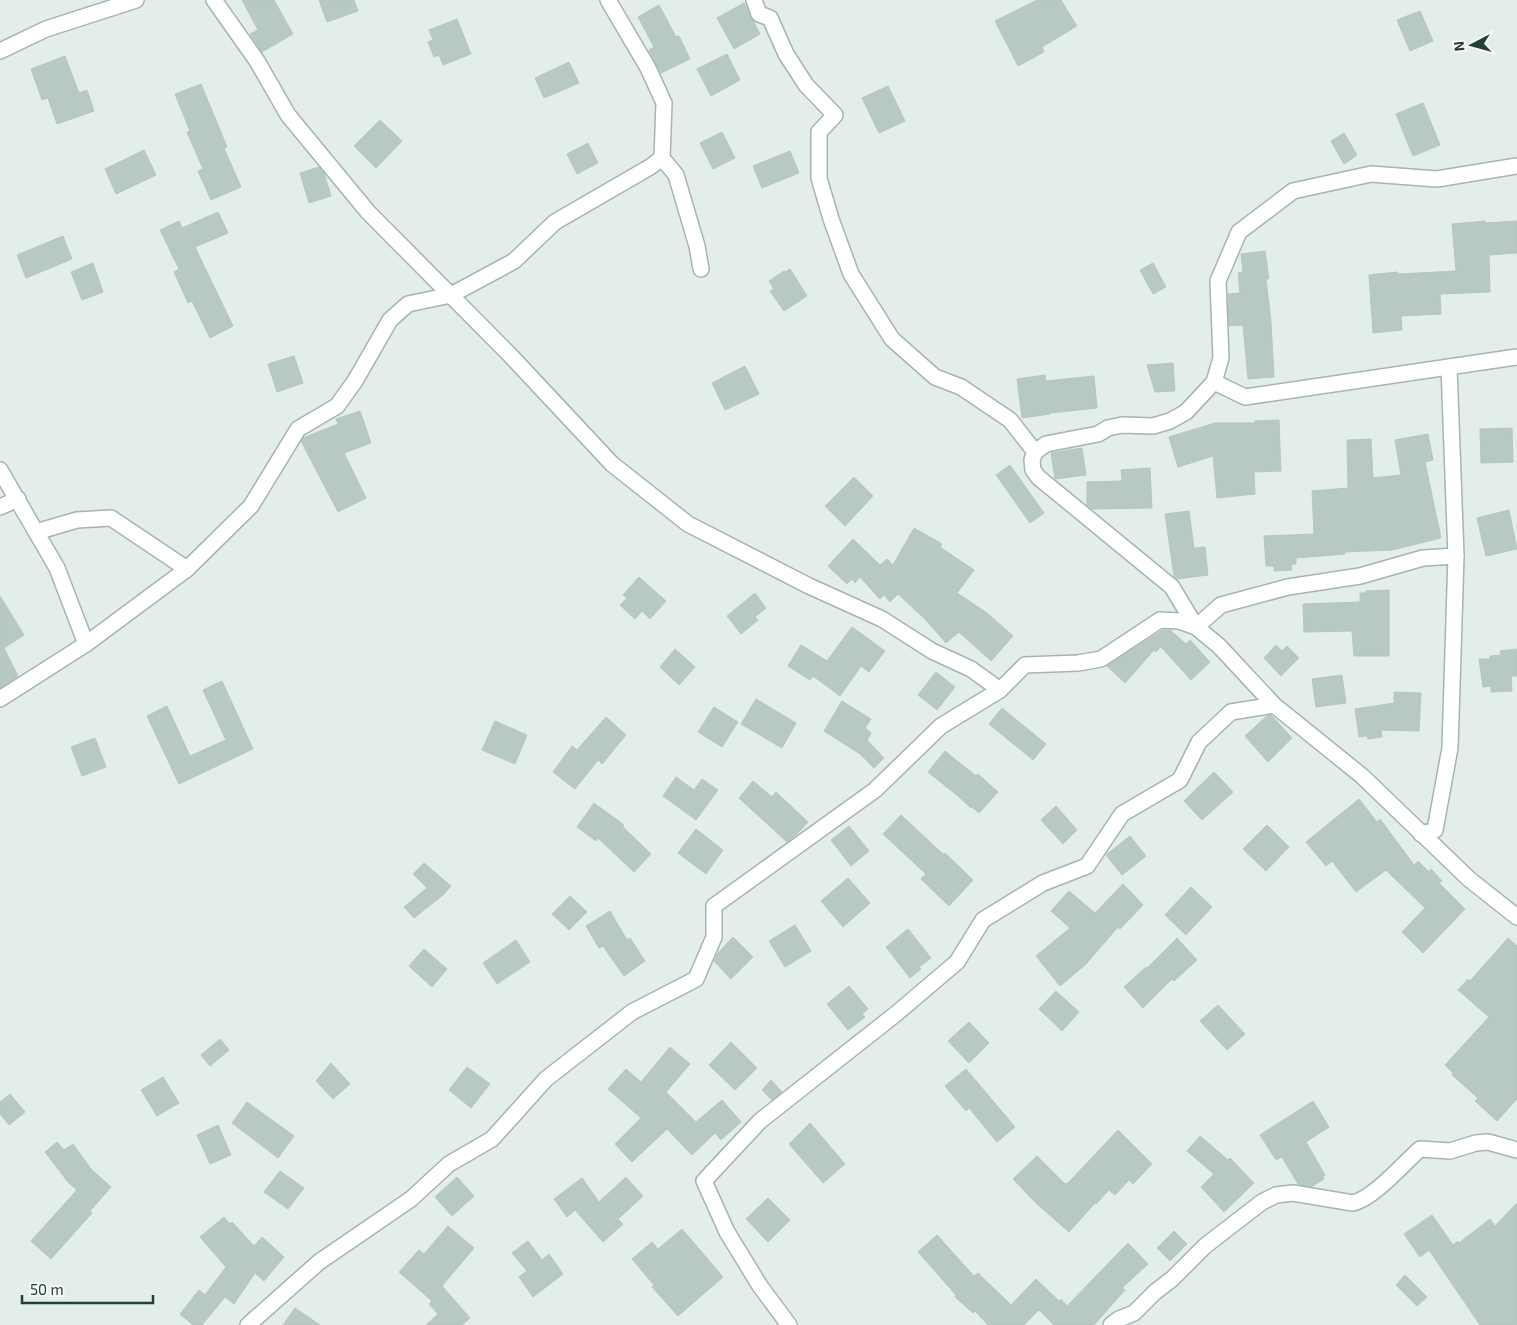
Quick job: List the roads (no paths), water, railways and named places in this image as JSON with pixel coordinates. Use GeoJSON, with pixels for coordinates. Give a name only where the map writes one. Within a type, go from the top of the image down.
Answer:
{"type":"FeatureCollection","features":[{"type":"Feature","properties":{"kind":"street"},"geometry":{"type":"LineString","coordinates":[[0,51],[46,29],[136,0]]}},
{"type":"Feature","properties":{"kind":"street"},"geometry":{"type":"LineString","coordinates":[[214,0],[257,61],[288,115],[368,212],[511,356],[612,464],[688,524],[809,586],[882,619],[932,651],[971,669],[1000,690]]}},
{"type":"Feature","properties":{"kind":"street"},"geometry":{"type":"LineString","coordinates":[[608,0],[648,68],[664,103],[662,158],[676,175],[697,246],[701,269]]}},
{"type":"Feature","properties":{"kind":"street"},"geometry":{"type":"LineString","coordinates":[[754,0],[760,14],[770,18],[786,54],[806,85],[835,115],[819,132],[819,178],[831,219],[851,274],[892,339],[935,377],[961,387],[1010,420],[1035,452]]}},
{"type":"Feature","properties":{"kind":"street"},"geometry":{"type":"LineString","coordinates":[[0,698],[86,644],[186,569],[251,506],[298,429],[337,406],[355,381],[390,320],[408,304],[451,296],[514,261],[555,222],[650,167],[662,158]]}},
{"type":"Feature","properties":{"kind":"street"},"geometry":{"type":"LineString","coordinates":[[1517,166],[1437,179],[1371,174],[1293,191],[1239,232],[1218,281],[1221,358],[1214,382],[1186,412],[1170,421],[1153,426],[1122,425],[1108,428],[1098,434],[1046,444],[1035,452],[1032,460],[1033,470],[1038,477],[1172,587],[1196,627],[1218,646],[1274,705],[1362,776],[1469,879],[1517,917]]}},
{"type":"Feature","properties":{"kind":"street"},"geometry":{"type":"LineString","coordinates":[[1214,382],[1246,398],[1517,357]]}},
{"type":"Feature","properties":{"kind":"street"},"geometry":{"type":"LineString","coordinates":[[1422,834],[1435,830],[1450,748],[1456,556],[1449,367]]}},
{"type":"Feature","properties":{"kind":"street"},"geometry":{"type":"LineString","coordinates":[[0,470],[57,568],[86,644]]}},
{"type":"Feature","properties":{"kind":"street"},"geometry":{"type":"LineString","coordinates":[[0,507],[18,499]]}},
{"type":"Feature","properties":{"kind":"street"},"geometry":{"type":"LineString","coordinates":[[36,532],[77,520],[112,518],[186,569]]}},
{"type":"Feature","properties":{"kind":"street"},"geometry":{"type":"LineString","coordinates":[[1196,627],[1221,605],[1278,589],[1360,576],[1423,558],[1456,556]]}},
{"type":"Feature","properties":{"kind":"street"},"geometry":{"type":"LineString","coordinates":[[248,1325],[320,1262],[411,1199],[449,1164],[492,1139],[546,1079],[632,1012],[696,979],[714,937],[714,906],[875,790],[941,726],[1000,690],[1025,665],[1078,663],[1101,658],[1160,620],[1179,621],[1196,627]]}},
{"type":"Feature","properties":{"kind":"street"},"geometry":{"type":"LineString","coordinates":[[788,1325],[760,1286],[727,1232],[704,1181],[760,1121],[898,1013],[957,962],[983,920],[1043,884],[1086,866],[1122,814],[1180,780],[1199,742],[1231,712],[1274,705]]}},
{"type":"Feature","properties":{"kind":"street"},"geometry":{"type":"LineString","coordinates":[[1120,1323],[1172,1279],[1205,1246],[1262,1202],[1276,1195],[1293,1193],[1353,1203],[1362,1201],[1420,1149],[1450,1151],[1476,1143],[1488,1142],[1517,1150]]}}]}
